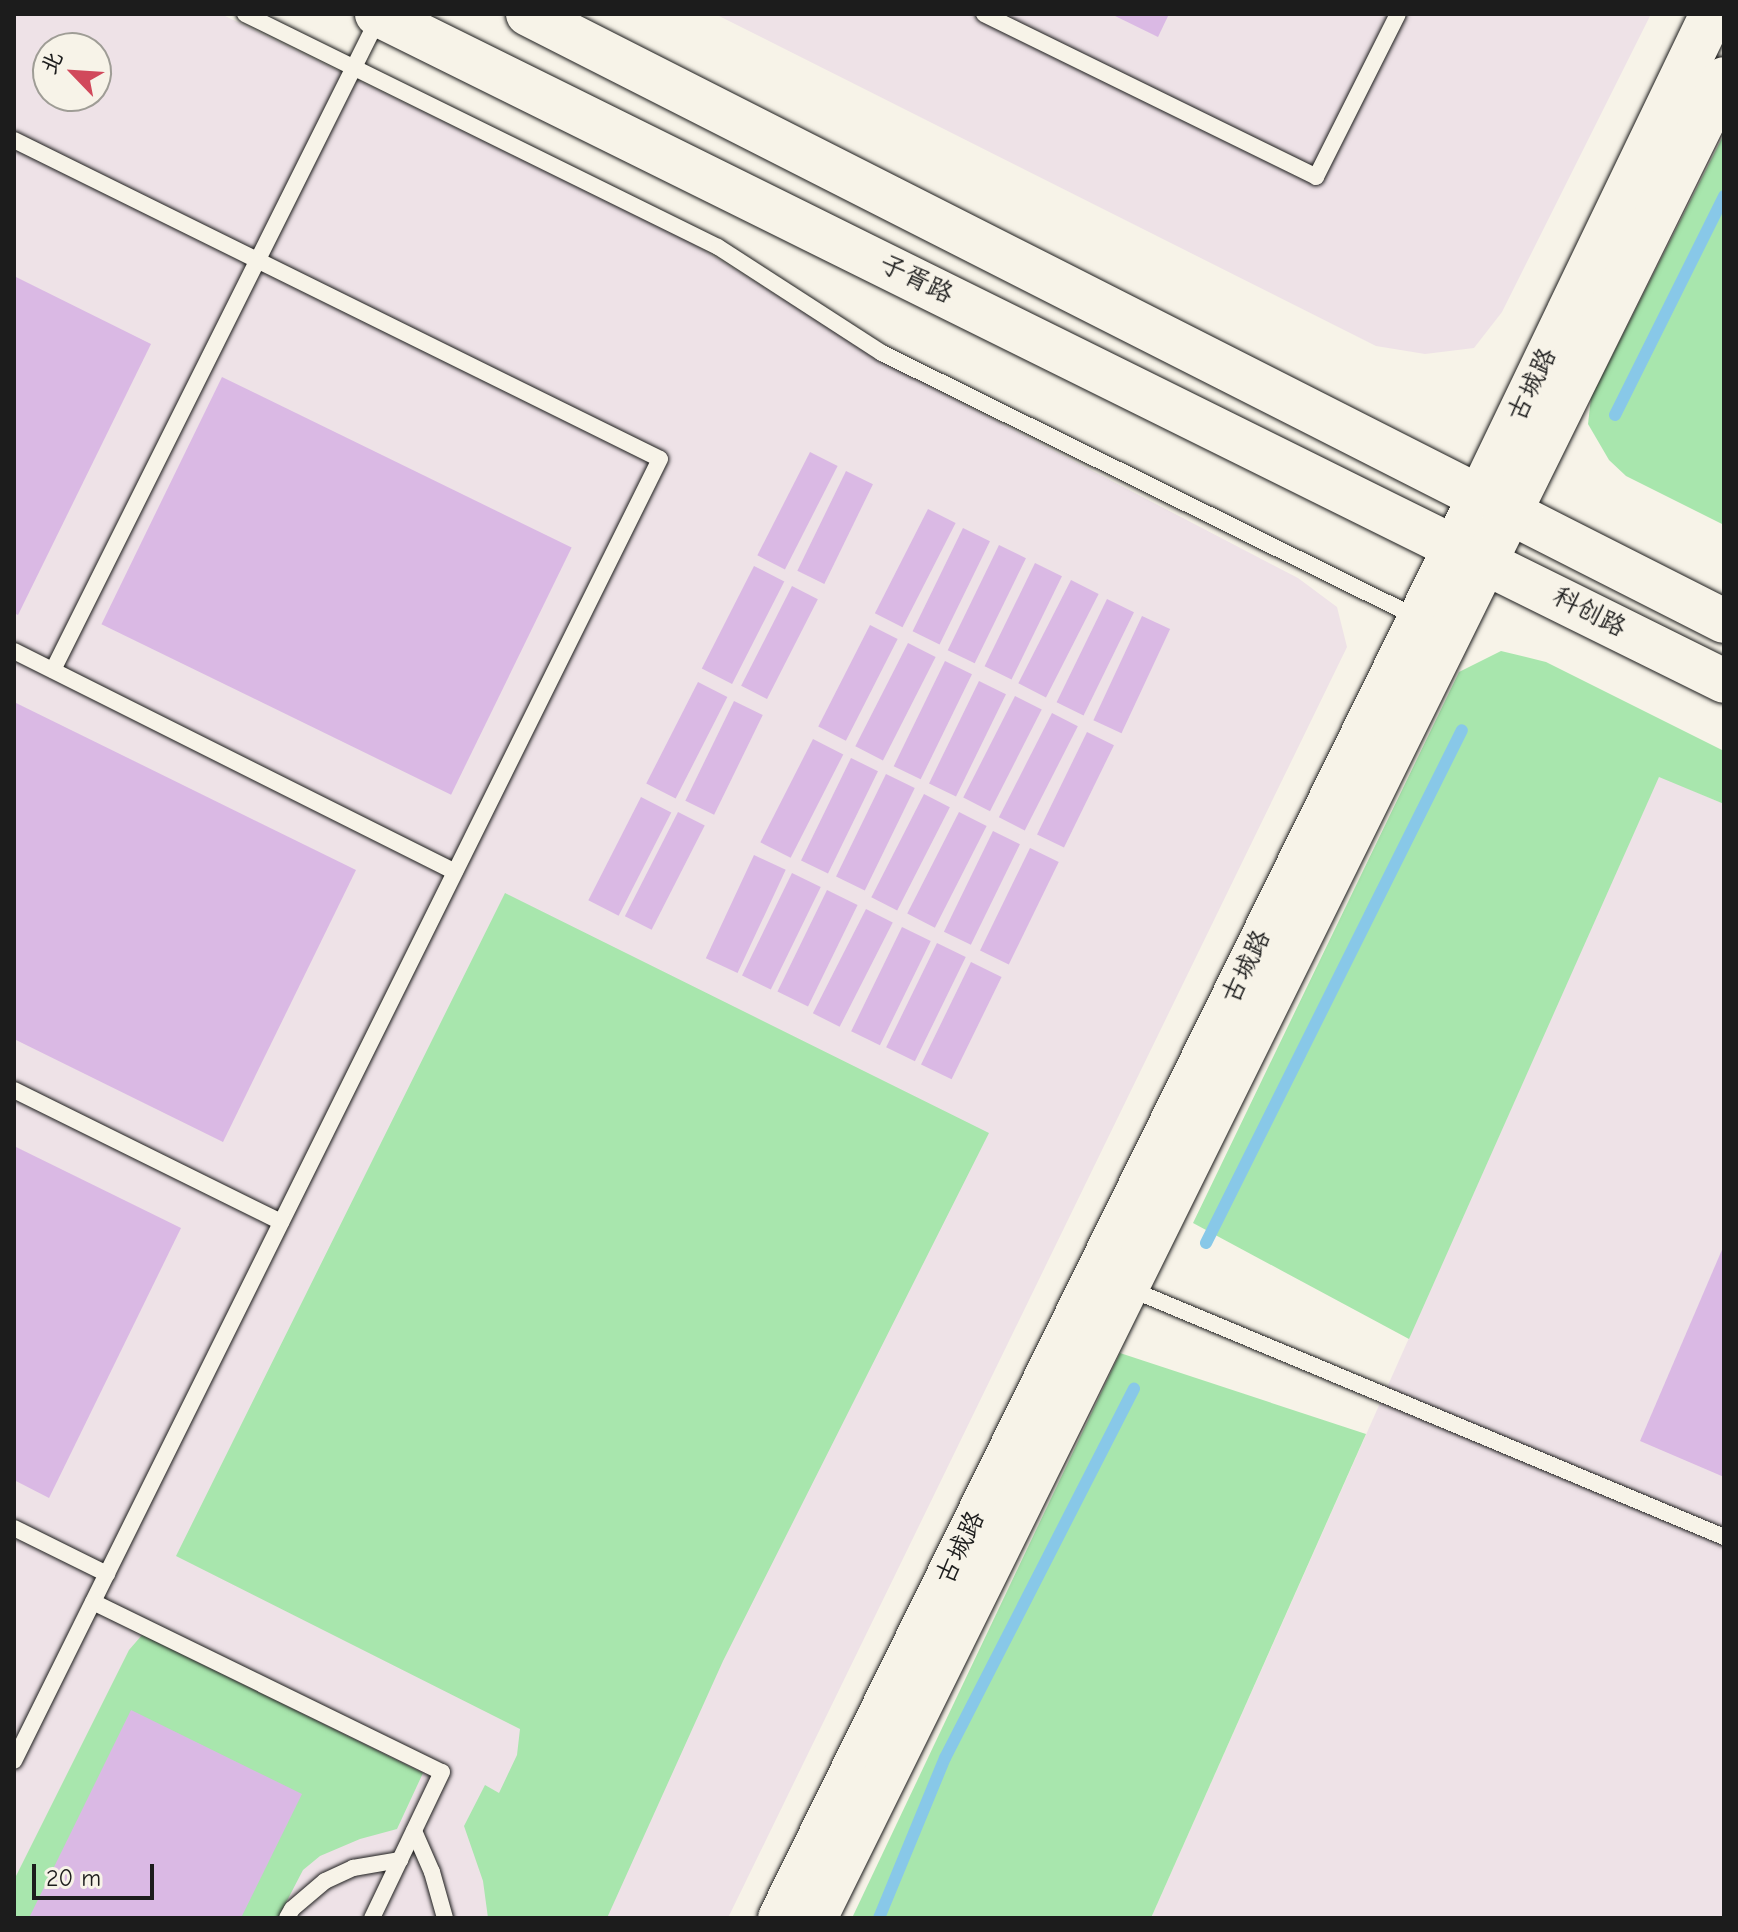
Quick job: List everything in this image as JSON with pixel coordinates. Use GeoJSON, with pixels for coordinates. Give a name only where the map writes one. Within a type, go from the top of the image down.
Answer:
{"type":"FeatureCollection","features":[{"type":"Feature","properties":{"kind":"main road"},"geometry":{"type":"LineString","coordinates":[[528,14],[1495,504]]}},
{"type":"Feature","properties":{"kind":"main road","name":"古城路"},"geometry":{"type":"LineString","coordinates":[[1495,504],[1712,14]]}},
{"type":"Feature","properties":{"kind":"main road","name":"子胥路"},"geometry":{"type":"LineString","coordinates":[[379,15],[1470,553]]}},
{"type":"Feature","properties":{"kind":"main road","name":"古城路"},"geometry":{"type":"LineString","coordinates":[[780,1918],[1111,1281],[1495,504],[1724,79]]}},
{"type":"Feature","properties":{"kind":"main road","name":"科创路"},"geometry":{"type":"LineString","coordinates":[[1495,504],[1724,621]]}},
{"type":"Feature","properties":{"kind":"main road","name":"科创路"},"geometry":{"type":"LineString","coordinates":[[1470,553],[1724,681]]}},
{"type":"Feature","properties":{"kind":"main road","name":"古城路"},"geometry":{"type":"LineString","coordinates":[[815,1918],[1111,1281]]}},
{"type":"Feature","properties":{"kind":"lane"},"geometry":{"type":"LineString","coordinates":[[245,14],[718,247],[882,353],[1435,626]]}},
{"type":"Feature","properties":{"kind":"lane"},"geometry":{"type":"LineString","coordinates":[[984,14],[1316,177],[1398,14]]}},
{"type":"Feature","properties":{"kind":"lane"},"geometry":{"type":"LineString","coordinates":[[53,670],[379,15]]}},
{"type":"Feature","properties":{"kind":"lane"},"geometry":{"type":"LineString","coordinates":[[14,140],[660,459],[14,1761]]}},
{"type":"Feature","properties":{"kind":"lane"},"geometry":{"type":"LineString","coordinates":[[14,651],[455,872]]}},
{"type":"Feature","properties":{"kind":"lane"},"geometry":{"type":"LineString","coordinates":[[14,1090],[281,1222]]}},
{"type":"Feature","properties":{"kind":"lane"},"geometry":{"type":"LineString","coordinates":[[1111,1281],[1724,1537]]}},
{"type":"Feature","properties":{"kind":"lane"},"geometry":{"type":"LineString","coordinates":[[14,1528],[107,1574]]}},
{"type":"Feature","properties":{"kind":"lane"},"geometry":{"type":"LineString","coordinates":[[93,1602],[442,1772],[372,1918]]}},
{"type":"Feature","properties":{"kind":"lane"},"geometry":{"type":"LineString","coordinates":[[414,1831],[445,1918]]}},
{"type":"Feature","properties":{"kind":"lane"},"geometry":{"type":"LineString","coordinates":[[287,1918],[292,1909],[325,1881],[353,1868],[400,1860]]}},
{"type":"Feature","properties":{"kind":"shaded area"},"geometry":{"type":"Polygon","coordinates":[[[14,14],[221,14],[681,236],[897,369],[1298,578],[1337,607],[1347,647],[728,1918],[14,1918],[14,14]]]}},
{"type":"Feature","properties":{"kind":"shaded area"},"geometry":{"type":"Polygon","coordinates":[[[715,14],[1651,14],[1502,312],[1474,348],[1425,354],[1376,346],[715,14]]]}},
{"type":"Feature","properties":{"kind":"shaded area"},"geometry":{"type":"Polygon","coordinates":[[[1659,776],[1724,804],[1724,1918],[1151,1918],[1659,776]]]}},
{"type":"Feature","properties":{"kind":"green space"},"geometry":{"type":"Polygon","coordinates":[[[1724,134],[1724,525],[1626,476],[1609,460],[1588,424],[1591,398],[1724,134]]]}},
{"type":"Feature","properties":{"kind":"green space"},"geometry":{"type":"Polygon","coordinates":[[[1501,651],[1546,662],[1724,751],[1724,804],[1659,777],[1409,1339],[1193,1223],[1459,672],[1501,651]]]}},
{"type":"Feature","properties":{"kind":"green space"},"geometry":{"type":"Polygon","coordinates":[[[505,893],[989,1133],[723,1661],[607,1918],[488,1918],[483,1881],[464,1826],[485,1785],[499,1793],[517,1755],[520,1729],[176,1556],[505,893]]]}},
{"type":"Feature","properties":{"kind":"green space"},"geometry":{"type":"Polygon","coordinates":[[[1120,1353],[1366,1434],[1151,1918],[852,1918],[1120,1353]]]}},
{"type":"Feature","properties":{"kind":"green space"},"geometry":{"type":"Polygon","coordinates":[[[142,1635],[423,1773],[397,1829],[360,1839],[320,1856],[303,1870],[278,1918],[14,1918],[14,1880],[129,1650],[142,1635]]]}},
{"type":"Feature","properties":{"kind":"building"},"geometry":{"type":"Polygon","coordinates":[[[1111,14],[1169,14],[1158,37],[1111,14]]]}},
{"type":"Feature","properties":{"kind":"building"},"geometry":{"type":"Polygon","coordinates":[[[14,276],[151,344],[18,615],[14,613],[14,276]]]}},
{"type":"Feature","properties":{"kind":"building"},"geometry":{"type":"Polygon","coordinates":[[[222,377],[572,548],[451,795],[101,624],[222,377]]]}},
{"type":"Feature","properties":{"kind":"building"},"geometry":{"type":"Polygon","coordinates":[[[810,452],[838,466],[785,569],[757,555],[810,452]]]}},
{"type":"Feature","properties":{"kind":"building"},"geometry":{"type":"Polygon","coordinates":[[[846,471],[873,484],[824,584],[797,571],[846,471]]]}},
{"type":"Feature","properties":{"kind":"building"},"geometry":{"type":"Polygon","coordinates":[[[928,509],[956,523],[903,627],[875,613],[928,509]]]}},
{"type":"Feature","properties":{"kind":"building"},"geometry":{"type":"Polygon","coordinates":[[[963,528],[990,541],[940,645],[913,631],[963,528]]]}},
{"type":"Feature","properties":{"kind":"building"},"geometry":{"type":"Polygon","coordinates":[[[999,545],[1026,558],[975,663],[948,650],[999,545]]]}},
{"type":"Feature","properties":{"kind":"building"},"geometry":{"type":"Polygon","coordinates":[[[1035,563],[1062,576],[1012,680],[985,666],[1035,563]]]}},
{"type":"Feature","properties":{"kind":"building"},"geometry":{"type":"Polygon","coordinates":[[[754,566],[784,581],[732,684],[702,668],[754,566]]]}},
{"type":"Feature","properties":{"kind":"building"},"geometry":{"type":"Polygon","coordinates":[[[1071,580],[1099,594],[1046,697],[1018,683],[1071,580]]]}},
{"type":"Feature","properties":{"kind":"building"},"geometry":{"type":"Polygon","coordinates":[[[792,586],[818,599],[767,699],[741,686],[792,586]]]}},
{"type":"Feature","properties":{"kind":"building"},"geometry":{"type":"Polygon","coordinates":[[[1107,599],[1134,612],[1084,716],[1057,702],[1107,599]]]}},
{"type":"Feature","properties":{"kind":"building"},"geometry":{"type":"Polygon","coordinates":[[[1142,616],[1170,629],[1121,733],[1093,720],[1142,616]]]}},
{"type":"Feature","properties":{"kind":"building"},"geometry":{"type":"Polygon","coordinates":[[[870,625],[898,639],[846,741],[818,727],[870,625]]]}},
{"type":"Feature","properties":{"kind":"building"},"geometry":{"type":"Polygon","coordinates":[[[908,643],[936,657],[883,760],[855,746],[908,643]]]}},
{"type":"Feature","properties":{"kind":"building"},"geometry":{"type":"Polygon","coordinates":[[[945,661],[972,674],[921,779],[894,766],[945,661]]]}},
{"type":"Feature","properties":{"kind":"building"},"geometry":{"type":"Polygon","coordinates":[[[979,681],[1006,694],[956,797],[929,783],[979,681]]]}},
{"type":"Feature","properties":{"kind":"building"},"geometry":{"type":"Polygon","coordinates":[[[698,682],[727,697],[676,799],[646,784],[698,682]]]}},
{"type":"Feature","properties":{"kind":"building"},"geometry":{"type":"Polygon","coordinates":[[[1015,696],[1042,710],[990,811],[963,798],[1015,696]]]}},
{"type":"Feature","properties":{"kind":"building"},"geometry":{"type":"Polygon","coordinates":[[[734,701],[763,715],[714,815],[685,801],[734,701]]]}},
{"type":"Feature","properties":{"kind":"building"},"geometry":{"type":"Polygon","coordinates":[[[14,702],[356,870],[223,1142],[14,1039],[14,702]]]}},
{"type":"Feature","properties":{"kind":"building"},"geometry":{"type":"Polygon","coordinates":[[[1052,713],[1078,726],[1025,830],[999,817],[1052,713]]]}},
{"type":"Feature","properties":{"kind":"building"},"geometry":{"type":"Polygon","coordinates":[[[1087,732],[1114,745],[1064,848],[1037,834],[1087,732]]]}},
{"type":"Feature","properties":{"kind":"building"},"geometry":{"type":"Polygon","coordinates":[[[813,739],[843,754],[791,858],[760,842],[813,739]]]}},
{"type":"Feature","properties":{"kind":"building"},"geometry":{"type":"Polygon","coordinates":[[[851,758],[878,771],[828,874],[801,860],[851,758]]]}},
{"type":"Feature","properties":{"kind":"building"},"geometry":{"type":"Polygon","coordinates":[[[886,774],[915,788],[865,890],[836,876],[886,774]]]}},
{"type":"Feature","properties":{"kind":"building"},"geometry":{"type":"Polygon","coordinates":[[[924,794],[950,807],[897,911],[871,897],[924,794]]]}},
{"type":"Feature","properties":{"kind":"building"},"geometry":{"type":"Polygon","coordinates":[[[641,797],[671,812],[619,916],[588,900],[641,797]]]}},
{"type":"Feature","properties":{"kind":"building"},"geometry":{"type":"Polygon","coordinates":[[[678,812],[705,826],[652,930],[625,916],[678,812]]]}},
{"type":"Feature","properties":{"kind":"building"},"geometry":{"type":"Polygon","coordinates":[[[959,812],[987,826],[935,928],[907,914],[959,812]]]}},
{"type":"Feature","properties":{"kind":"building"},"geometry":{"type":"Polygon","coordinates":[[[993,831],[1020,844],[971,945],[944,932],[993,831]]]}},
{"type":"Feature","properties":{"kind":"building"},"geometry":{"type":"Polygon","coordinates":[[[1030,848],[1059,862],[1009,964],[980,950],[1030,848]]]}},
{"type":"Feature","properties":{"kind":"building"},"geometry":{"type":"Polygon","coordinates":[[[754,855],[786,870],[738,973],[706,958],[754,855]]]}},
{"type":"Feature","properties":{"kind":"building"},"geometry":{"type":"Polygon","coordinates":[[[792,873],[821,887],[771,989],[742,975],[792,873]]]}},
{"type":"Feature","properties":{"kind":"building"},"geometry":{"type":"Polygon","coordinates":[[[827,890],[858,905],[808,1006],[777,992],[827,890]]]}},
{"type":"Feature","properties":{"kind":"building"},"geometry":{"type":"Polygon","coordinates":[[[866,909],[893,923],[840,1027],[813,1013],[866,909]]]}},
{"type":"Feature","properties":{"kind":"building"},"geometry":{"type":"Polygon","coordinates":[[[902,927],[931,941],[880,1045],[851,1031],[902,927]]]}},
{"type":"Feature","properties":{"kind":"building"},"geometry":{"type":"Polygon","coordinates":[[[937,943],[966,957],[915,1061],[886,1047],[937,943]]]}},
{"type":"Feature","properties":{"kind":"building"},"geometry":{"type":"Polygon","coordinates":[[[971,962],[1002,977],[952,1079],[921,1064],[971,962]]]}},
{"type":"Feature","properties":{"kind":"building"},"geometry":{"type":"Polygon","coordinates":[[[14,1146],[181,1228],[49,1498],[14,1480],[14,1146]]]}},
{"type":"Feature","properties":{"kind":"building"},"geometry":{"type":"Polygon","coordinates":[[[1724,1245],[1724,1477],[1640,1441],[1724,1245]]]}},
{"type":"Feature","properties":{"kind":"building"},"geometry":{"type":"Polygon","coordinates":[[[131,1710],[302,1794],[241,1918],[29,1918],[131,1710]]]}},
{"type":"Feature","properties":{"kind":"waterway"},"geometry":{"type":"LineString","coordinates":[[1615,415],[1724,196]]}},
{"type":"Feature","properties":{"kind":"waterway"},"geometry":{"type":"LineString","coordinates":[[1206,1243],[1462,730]]}},
{"type":"Feature","properties":{"kind":"waterway"},"geometry":{"type":"LineString","coordinates":[[879,1918],[945,1758],[1134,1389]]}}]}
